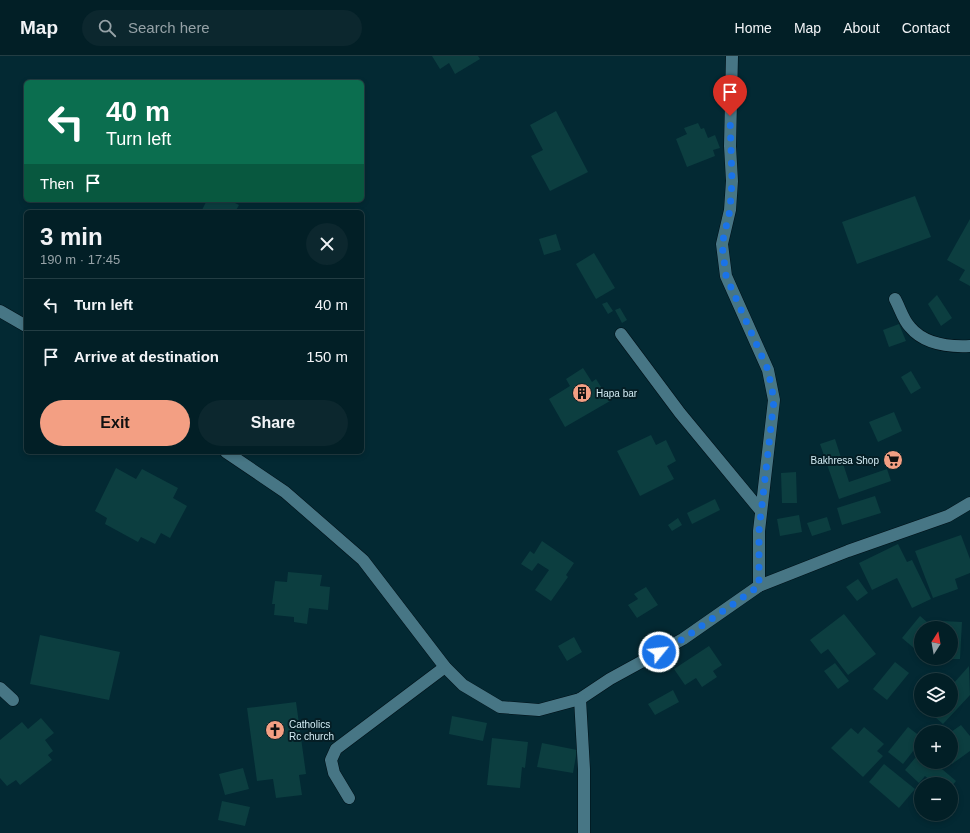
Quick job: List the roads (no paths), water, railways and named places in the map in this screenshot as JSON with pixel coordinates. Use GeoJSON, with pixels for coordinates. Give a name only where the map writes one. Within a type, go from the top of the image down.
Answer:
{"type":"FeatureCollection","features":[{"type":"Feature","properties":{"kind":"street"},"geometry":{"type":"LineString","coordinates":[[732,56],[730,146],[732,181],[730,210],[722,244],[726,276],[768,370],[774,400],[761,512],[758,553],[759,586]]}},
{"type":"Feature","properties":{"kind":"street"},"geometry":{"type":"LineString","coordinates":[[895,299],[910,327],[927,340],[955,347],[970,346]]}},
{"type":"Feature","properties":{"kind":"street"},"geometry":{"type":"LineString","coordinates":[[0,311],[24,325]]}},
{"type":"Feature","properties":{"kind":"street"},"geometry":{"type":"LineString","coordinates":[[620,334],[680,413],[761,512]]}},
{"type":"Feature","properties":{"kind":"street"},"geometry":{"type":"LineString","coordinates":[[229,454],[285,492],[363,560],[445,667],[463,685],[500,707],[539,710],[580,699],[610,679],[683,639],[759,586],[848,551],[948,516],[970,503]]}},
{"type":"Feature","properties":{"kind":"street"},"geometry":{"type":"LineString","coordinates":[[349,798],[334,773],[331,760],[336,749],[445,667]]}},
{"type":"Feature","properties":{"kind":"street"},"geometry":{"type":"LineString","coordinates":[[0,688],[12,700]]}},
{"type":"Feature","properties":{"kind":"street"},"geometry":{"type":"LineString","coordinates":[[580,699],[584,769],[584,833]]}},
{"type":"Feature","properties":{"kind":"place","name":"Hapa bar"},"geometry":{"type":"Point","coordinates":[582,393]}},
{"type":"Feature","properties":{"kind":"place","name":"Bakhresa Shop"},"geometry":{"type":"Point","coordinates":[893,460]}},
{"type":"Feature","properties":{"kind":"place","name":"Catholics Rc church"},"geometry":{"type":"Point","coordinates":[275,730]}}]}
